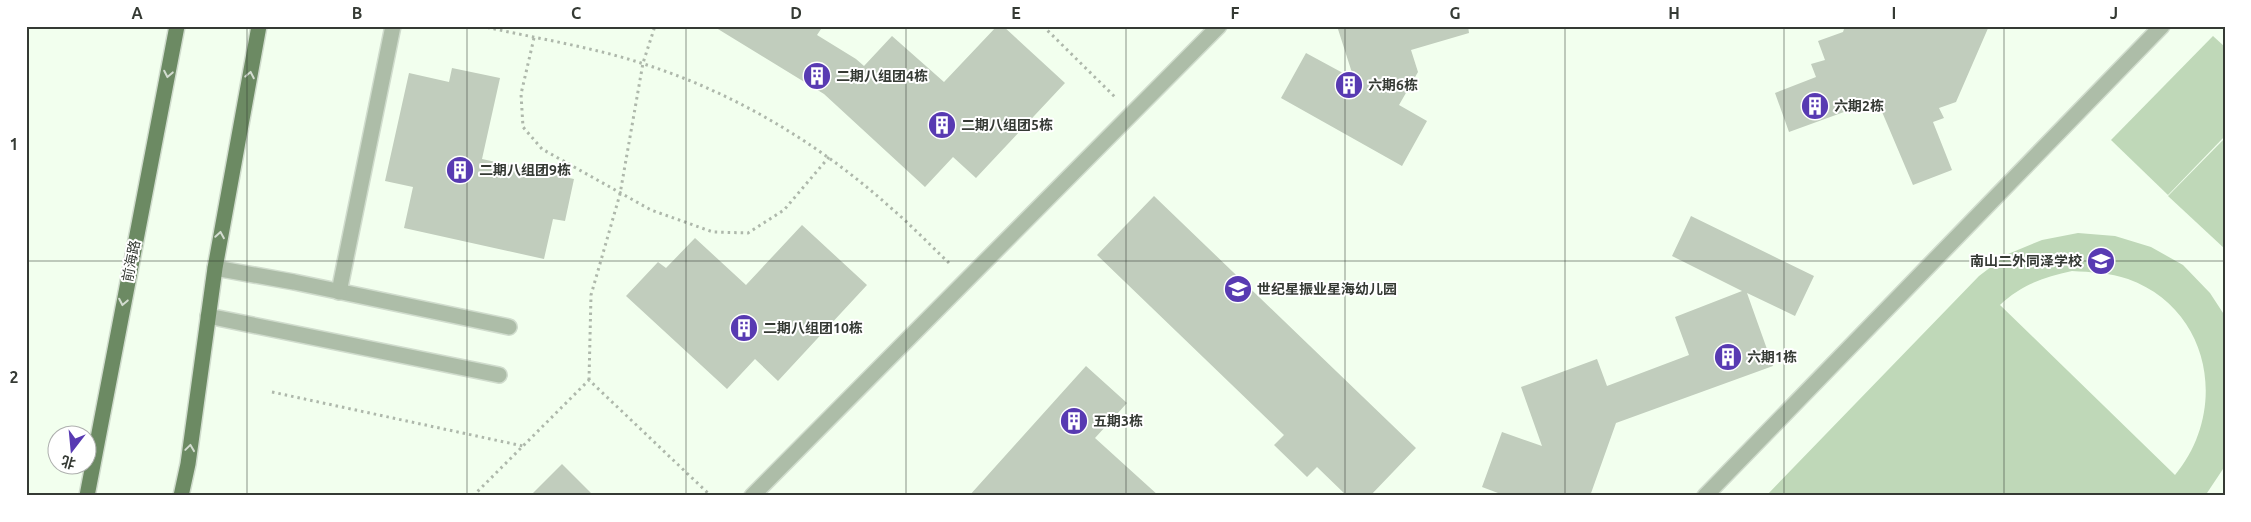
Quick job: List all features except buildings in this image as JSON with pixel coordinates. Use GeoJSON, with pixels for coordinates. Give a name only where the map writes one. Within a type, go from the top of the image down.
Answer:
{"type":"FeatureCollection","features":[{"type":"Feature","properties":{"kind":"main road","name":"前海路"},"geometry":{"type":"LineString","coordinates":[[87,496],[177,26]]}},
{"type":"Feature","properties":{"kind":"main road"},"geometry":{"type":"LineString","coordinates":[[182,496],[215,268],[259,26]]}},
{"type":"Feature","properties":{"kind":"street"},"geometry":{"type":"LineString","coordinates":[[340,292],[393,26]]}},
{"type":"Feature","properties":{"kind":"street"},"geometry":{"type":"LineString","coordinates":[[752,496],[965,279],[1219,26]]}},
{"type":"Feature","properties":{"kind":"street"},"geometry":{"type":"LineString","coordinates":[[1705,496],[2162,26]]}},
{"type":"Feature","properties":{"kind":"street"},"geometry":{"type":"LineString","coordinates":[[215,268],[509,327]]}},
{"type":"Feature","properties":{"kind":"street"},"geometry":{"type":"LineString","coordinates":[[208,316],[499,375]]}},
{"type":"Feature","properties":{"kind":"path"},"geometry":{"type":"LineString","coordinates":[[481,26],[643,63],[687,79],[741,103],[829,157],[891,207],[965,279]]}},
{"type":"Feature","properties":{"kind":"path"},"geometry":{"type":"LineString","coordinates":[[473,496],[589,380],[590,295],[620,194],[643,63],[655,26]]}},
{"type":"Feature","properties":{"kind":"path"},"geometry":{"type":"LineString","coordinates":[[1043,26],[1131,114]]}},
{"type":"Feature","properties":{"kind":"path"},"geometry":{"type":"LineString","coordinates":[[534,38],[521,94],[523,127],[542,149],[651,210],[713,232],[748,233],[784,210],[829,157]]}},
{"type":"Feature","properties":{"kind":"path"},"geometry":{"type":"LineString","coordinates":[[589,380],[711,496]]}},
{"type":"Feature","properties":{"kind":"path"},"geometry":{"type":"LineString","coordinates":[[272,392],[524,446]]}},
{"type":"Feature","properties":{"kind":"green space"},"geometry":{"type":"Polygon","coordinates":[[[2213,36],[2225,47],[2225,136],[2168,195],[2111,140],[2213,36]]]}},
{"type":"Feature","properties":{"kind":"green space"},"geometry":{"type":"Polygon","coordinates":[[[2225,138],[2225,249],[2168,196],[2225,138]]]}},
{"type":"Feature","properties":{"kind":"green space"},"geometry":{"type":"Polygon","coordinates":[[[2078,233],[2115,236],[2151,247],[2183,265],[2210,293],[2225,316],[2225,466],[2205,496],[1766,496],[1979,276],[2008,254],[2042,240],[2078,233]],[[2072,271],[2033,283],[2016,292],[2000,305],[2175,475],[2192,449],[2202,421],[2206,392],[2203,364],[2194,337],[2178,313],[2156,293],[2121,277],[2072,271]]]}},
{"type":"Feature","properties":{"kind":"place","name":"二期八组团4栋"},"geometry":{"type":"Point","coordinates":[817,76]}},
{"type":"Feature","properties":{"kind":"place","name":"六期6栋"},"geometry":{"type":"Point","coordinates":[1349,85]}},
{"type":"Feature","properties":{"kind":"place","name":"六期2栋"},"geometry":{"type":"Point","coordinates":[1815,106]}},
{"type":"Feature","properties":{"kind":"place","name":"二期八组团5栋"},"geometry":{"type":"Point","coordinates":[942,125]}},
{"type":"Feature","properties":{"kind":"place","name":"二期八组团9栋"},"geometry":{"type":"Point","coordinates":[460,170]}},
{"type":"Feature","properties":{"kind":"place","name":"南山二外同泽学校"},"geometry":{"type":"Point","coordinates":[2101,261]}},
{"type":"Feature","properties":{"kind":"place","name":"世纪星振业星海幼儿园"},"geometry":{"type":"Point","coordinates":[1238,289]}},
{"type":"Feature","properties":{"kind":"place","name":"二期八组团10栋"},"geometry":{"type":"Point","coordinates":[744,328]}},
{"type":"Feature","properties":{"kind":"place","name":"六期1栋"},"geometry":{"type":"Point","coordinates":[1728,357]}},
{"type":"Feature","properties":{"kind":"place","name":"五期3栋"},"geometry":{"type":"Point","coordinates":[1074,421]}}]}
